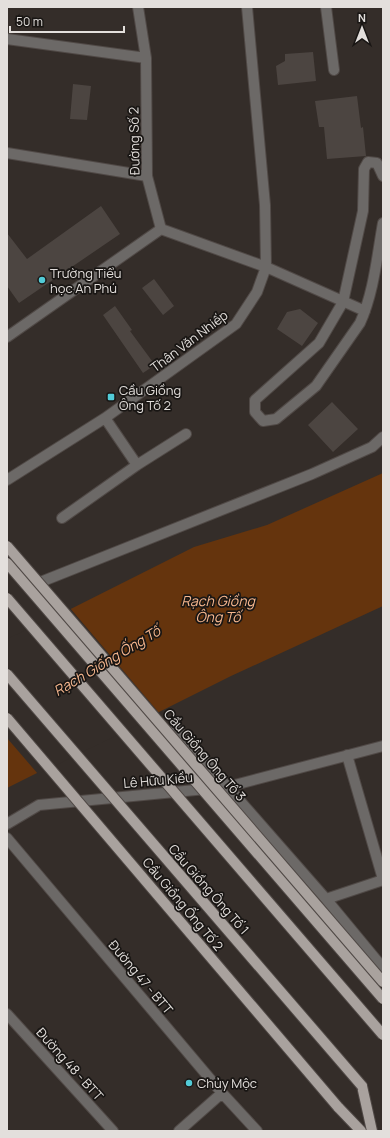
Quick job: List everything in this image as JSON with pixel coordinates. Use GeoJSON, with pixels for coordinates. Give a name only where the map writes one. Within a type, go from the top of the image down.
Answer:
{"type":"FeatureCollection","features":[{"type":"Feature","properties":{"kind":"main road","name":"Cầu Giồng Ông Tố 3"},"geometry":{"type":"LineString","coordinates":[[7,546],[383,982]]}},
{"type":"Feature","properties":{"kind":"main road","name":"Cầu Giồng Ông Tố 3"},"geometry":{"type":"LineString","coordinates":[[7,563],[383,999]]}},
{"type":"Feature","properties":{"kind":"main road"},"geometry":{"type":"LineString","coordinates":[[7,598],[383,1035]]}},
{"type":"Feature","properties":{"kind":"main road","name":"Cầu Giồng Ông Tố 1"},"geometry":{"type":"LineString","coordinates":[[7,674],[362,1086],[372,1131]]}},
{"type":"Feature","properties":{"kind":"main road","name":"Cầu Giồng Ống Tố 2"},"geometry":{"type":"LineString","coordinates":[[7,718],[338,1107],[361,1131]]}},
{"type":"Feature","properties":{"kind":"street","name":"Đường Số 2"},"geometry":{"type":"LineString","coordinates":[[138,7],[146,58],[147,176],[161,229]]}},
{"type":"Feature","properties":{"kind":"street","name":"Thân Văn Nhiếp"},"geometry":{"type":"LineString","coordinates":[[7,480],[105,418],[236,324],[257,292],[266,267],[265,205],[247,7]]}},
{"type":"Feature","properties":{"kind":"street"},"geometry":{"type":"LineString","coordinates":[[326,7],[334,70]]}},
{"type":"Feature","properties":{"kind":"street"},"geometry":{"type":"LineString","coordinates":[[7,40],[146,58]]}},
{"type":"Feature","properties":{"kind":"street"},"geometry":{"type":"LineString","coordinates":[[7,153],[147,176]]}},
{"type":"Feature","properties":{"kind":"street"},"geometry":{"type":"LineString","coordinates":[[383,176],[377,163],[368,162],[364,169],[364,212],[344,302],[319,343],[255,400],[255,412],[263,420],[276,419],[316,386],[360,323],[365,311],[374,275],[383,223]]}},
{"type":"Feature","properties":{"kind":"street"},"geometry":{"type":"LineString","coordinates":[[7,337],[161,229],[266,267],[365,311]]}},
{"type":"Feature","properties":{"kind":"street"},"geometry":{"type":"LineString","coordinates":[[105,418],[137,465]]}},
{"type":"Feature","properties":{"kind":"street"},"geometry":{"type":"LineString","coordinates":[[62,518],[137,465],[186,434]]}},
{"type":"Feature","properties":{"kind":"street"},"geometry":{"type":"LineString","coordinates":[[7,546],[38,583],[312,474],[372,447],[383,437]]}},
{"type":"Feature","properties":{"kind":"street"},"geometry":{"type":"LineString","coordinates":[[176,728],[326,899],[383,968]]}},
{"type":"Feature","properties":{"kind":"street","name":"Lê Hữu Kiều"},"geometry":{"type":"LineString","coordinates":[[7,824],[39,805],[227,787],[383,746]]}},
{"type":"Feature","properties":{"kind":"street"},"geometry":{"type":"LineString","coordinates":[[326,899],[383,879],[347,755]]}},
{"type":"Feature","properties":{"kind":"street","name":"Đường 47 - BTT"},"geometry":{"type":"LineString","coordinates":[[7,838],[222,1093],[257,1131]]}},
{"type":"Feature","properties":{"kind":"street","name":"Đường 48 - BTT"},"geometry":{"type":"LineString","coordinates":[[7,1014],[113,1131]]}},
{"type":"Feature","properties":{"kind":"street"},"geometry":{"type":"LineString","coordinates":[[179,1131],[222,1093]]}},
{"type":"Feature","properties":{"kind":"water","name":"Rạch Giồng Ông Tố"},"geometry":{"type":"Polygon","coordinates":[[[383,473],[383,606],[231,676],[7,788],[7,641],[194,547],[267,525],[383,473]]]}},
{"type":"Feature","properties":{"kind":"pier"},"geometry":{"type":"Polygon","coordinates":[[[70,608],[160,714],[38,774],[7,738],[7,639],[70,608]]]}},
{"type":"Feature","properties":{"kind":"building"},"geometry":{"type":"Polygon","coordinates":[[[313,52],[316,81],[278,85],[276,66],[285,61],[285,54],[313,52]]]}},
{"type":"Feature","properties":{"kind":"building"},"geometry":{"type":"Polygon","coordinates":[[[73,84],[91,86],[87,120],[70,119],[73,84]]]}},
{"type":"Feature","properties":{"kind":"building"},"geometry":{"type":"Polygon","coordinates":[[[357,96],[361,128],[363,127],[366,156],[327,159],[324,127],[319,127],[315,101],[357,96]]]}},
{"type":"Feature","properties":{"kind":"building"},"geometry":{"type":"Polygon","coordinates":[[[101,206],[120,234],[19,303],[7,286],[7,233],[27,259],[101,206]]]}},
{"type":"Feature","properties":{"kind":"building"},"geometry":{"type":"Polygon","coordinates":[[[154,279],[174,306],[163,315],[142,288],[154,279]]]}},
{"type":"Feature","properties":{"kind":"building"},"geometry":{"type":"Polygon","coordinates":[[[115,306],[132,330],[130,331],[155,365],[143,373],[103,315],[115,306]]]}},
{"type":"Feature","properties":{"kind":"building"},"geometry":{"type":"Polygon","coordinates":[[[300,309],[318,323],[302,346],[277,329],[287,312],[300,309]]]}},
{"type":"Feature","properties":{"kind":"building"},"geometry":{"type":"Polygon","coordinates":[[[332,402],[358,429],[333,452],[308,425],[332,402]]]}},
{"type":"Feature","properties":{"kind":"place","name":"Trường Tiểu học An Phú"},"geometry":{"type":"Point","coordinates":[42,280]}},
{"type":"Feature","properties":{"kind":"place","name":"Cầu Giồng Ông Tố 2"},"geometry":{"type":"Point","coordinates":[111,397]}},
{"type":"Feature","properties":{"kind":"place","name":"Chủy Mộc"},"geometry":{"type":"Point","coordinates":[189,1083]}},
{"type":"Feature","properties":{"kind":"water label","name":"Rạch Giống Ống Tố"},"geometry":{"type":"Point","coordinates":[107,661]}}]}
